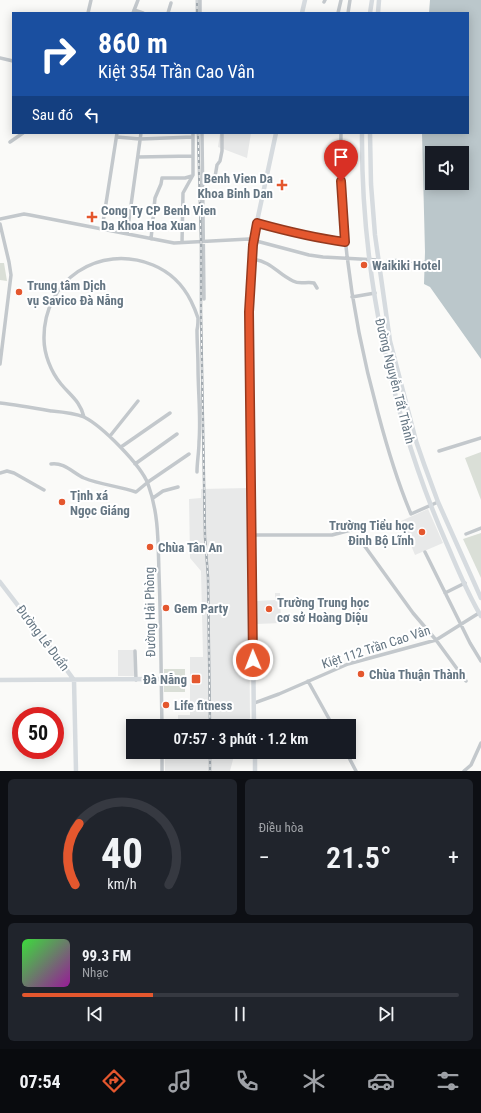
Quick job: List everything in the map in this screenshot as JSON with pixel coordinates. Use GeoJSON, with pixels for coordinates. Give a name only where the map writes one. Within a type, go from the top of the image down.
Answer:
{"type":"FeatureCollection","features":[{"type":"Feature","properties":{"kind":"main road"},"geometry":{"type":"LineString","coordinates":[[303,12],[304,0]]}},
{"type":"Feature","properties":{"kind":"main road"},"geometry":{"type":"LineString","coordinates":[[370,12],[372,0]]}},
{"type":"Feature","properties":{"kind":"main road"},"geometry":{"type":"LineString","coordinates":[[378,12],[379,0]]}},
{"type":"Feature","properties":{"kind":"main road"},"geometry":{"type":"LineString","coordinates":[[254,719],[249,318],[253,240],[276,134]]}},
{"type":"Feature","properties":{"kind":"main road","name":"Đường Nguyễn Tất Thành"},"geometry":{"type":"LineString","coordinates":[[362,134],[364,185],[370,260],[382,338],[412,454],[431,506],[480,614]]}},
{"type":"Feature","properties":{"kind":"main road","name":"Đường Nguyễn Tất Thành"},"geometry":{"type":"LineString","coordinates":[[370,134],[371,184],[378,260],[390,341],[416,441],[438,502],[481,598]]}},
{"type":"Feature","properties":{"kind":"main road"},"geometry":{"type":"LineString","coordinates":[[396,391],[403,388]]}},
{"type":"Feature","properties":{"kind":"main road","name":"Đường Lê Duẩn"},"geometry":{"type":"LineString","coordinates":[[0,582],[74,680],[76,771]]}},
{"type":"Feature","properties":{"kind":"main road"},"geometry":{"type":"LineString","coordinates":[[0,680],[161,679]]}},
{"type":"Feature","properties":{"kind":"main road"},"geometry":{"type":"LineString","coordinates":[[255,759],[255,771]]}},
{"type":"Feature","properties":{"kind":"street"},"geometry":{"type":"LineString","coordinates":[[88,12],[91,0]]}},
{"type":"Feature","properties":{"kind":"street"},"geometry":{"type":"LineString","coordinates":[[134,12],[138,0]]}},
{"type":"Feature","properties":{"kind":"street"},"geometry":{"type":"LineString","coordinates":[[200,0],[200,12]]}},
{"type":"Feature","properties":{"kind":"street"},"geometry":{"type":"LineString","coordinates":[[338,12],[341,0]]}},
{"type":"Feature","properties":{"kind":"street"},"geometry":{"type":"LineString","coordinates":[[348,12],[350,0]]}},
{"type":"Feature","properties":{"kind":"street"},"geometry":{"type":"LineString","coordinates":[[168,12],[171,3]]}},
{"type":"Feature","properties":{"kind":"street"},"geometry":{"type":"LineString","coordinates":[[0,58],[12,60]]}},
{"type":"Feature","properties":{"kind":"street"},"geometry":{"type":"LineString","coordinates":[[10,142],[22,134]]}},
{"type":"Feature","properties":{"kind":"street"},"geometry":{"type":"LineString","coordinates":[[127,234],[141,134]]}},
{"type":"Feature","properties":{"kind":"street"},"geometry":{"type":"LineString","coordinates":[[202,134],[204,299]]}},
{"type":"Feature","properties":{"kind":"street"},"geometry":{"type":"LineString","coordinates":[[215,177],[222,151],[222,134]]}},
{"type":"Feature","properties":{"kind":"street"},"geometry":{"type":"LineString","coordinates":[[341,134],[341,181],[347,259],[352,297],[374,400],[387,448],[411,514],[438,502]]}},
{"type":"Feature","properties":{"kind":"street"},"geometry":{"type":"LineString","coordinates":[[102,229],[117,135],[140,139],[193,135],[192,176],[183,193],[182,243]]}},
{"type":"Feature","properties":{"kind":"street"},"geometry":{"type":"LineString","coordinates":[[138,157],[193,156]]}},
{"type":"Feature","properties":{"kind":"street"},"geometry":{"type":"LineString","coordinates":[[151,239],[156,193],[161,184],[162,178],[185,178],[192,176]]}},
{"type":"Feature","properties":{"kind":"street"},"geometry":{"type":"LineString","coordinates":[[0,220],[24,214],[151,239],[182,243],[247,239],[309,255],[347,259],[378,260]]}},
{"type":"Feature","properties":{"kind":"street"},"geometry":{"type":"LineString","coordinates":[[257,223],[292,233],[345,242]]}},
{"type":"Feature","properties":{"kind":"street"},"geometry":{"type":"LineString","coordinates":[[0,224],[11,275],[0,364]]}},
{"type":"Feature","properties":{"kind":"street"},"geometry":{"type":"LineString","coordinates":[[84,418],[80,404],[57,379],[48,357],[44,338],[46,320],[53,299],[63,286],[84,267],[100,261],[116,258],[129,258],[144,261],[173,277],[188,295],[198,318],[199,442],[197,472]]}},
{"type":"Feature","properties":{"kind":"street"},"geometry":{"type":"LineString","coordinates":[[252,259],[264,261],[270,264],[294,282],[311,282],[314,283],[317,288]]}},
{"type":"Feature","properties":{"kind":"street"},"geometry":{"type":"LineString","coordinates":[[352,297],[375,294]]}},
{"type":"Feature","properties":{"kind":"street"},"geometry":{"type":"LineString","coordinates":[[0,316],[6,317]]}},
{"type":"Feature","properties":{"kind":"street"},"geometry":{"type":"LineString","coordinates":[[110,436],[138,401]]}},
{"type":"Feature","properties":{"kind":"street","name":"Đường Hải Phòng"},"geometry":{"type":"LineString","coordinates":[[0,403],[72,414],[84,418],[110,436],[121,447],[148,482],[155,507],[158,542],[162,719]]}},
{"type":"Feature","properties":{"kind":"street"},"geometry":{"type":"LineString","coordinates":[[121,447],[170,413]]}},
{"type":"Feature","properties":{"kind":"street"},"geometry":{"type":"LineString","coordinates":[[135,464],[177,434]]}},
{"type":"Feature","properties":{"kind":"street"},"geometry":{"type":"LineString","coordinates":[[439,452],[481,438]]}},
{"type":"Feature","properties":{"kind":"street"},"geometry":{"type":"LineString","coordinates":[[51,464],[57,463],[84,478],[136,492],[189,454]]}},
{"type":"Feature","properties":{"kind":"street"},"geometry":{"type":"LineString","coordinates":[[0,473],[7,471],[14,473],[44,490]]}},
{"type":"Feature","properties":{"kind":"street"},"geometry":{"type":"LineString","coordinates":[[153,498],[166,490],[178,487]]}},
{"type":"Feature","properties":{"kind":"street"},"geometry":{"type":"LineString","coordinates":[[466,534],[481,528]]}},
{"type":"Feature","properties":{"kind":"street"},"geometry":{"type":"LineString","coordinates":[[252,535],[332,535],[351,530]]}},
{"type":"Feature","properties":{"kind":"street"},"geometry":{"type":"LineString","coordinates":[[362,541],[413,613],[436,640],[466,681]]}},
{"type":"Feature","properties":{"kind":"street"},"geometry":{"type":"LineString","coordinates":[[424,552],[460,624],[481,661]]}},
{"type":"Feature","properties":{"kind":"street"},"geometry":{"type":"LineString","coordinates":[[445,593],[465,583]]}},
{"type":"Feature","properties":{"kind":"street","name":"Kiệt 112 Trần Cao Vân"},"geometry":{"type":"LineString","coordinates":[[254,702],[279,694],[348,664],[436,640],[460,624],[480,614]]}},
{"type":"Feature","properties":{"kind":"street"},"geometry":{"type":"LineString","coordinates":[[135,651],[136,680]]}},
{"type":"Feature","properties":{"kind":"street"},"geometry":{"type":"LineString","coordinates":[[308,681],[329,719]]}},
{"type":"Feature","properties":{"kind":"street"},"geometry":{"type":"LineString","coordinates":[[464,771],[472,765],[481,743]]}},
{"type":"Feature","properties":{"kind":"street"},"geometry":{"type":"LineString","coordinates":[[162,759],[162,771]]}},
{"type":"Feature","properties":{"kind":"street"},"geometry":{"type":"LineString","coordinates":[[350,759],[356,771]]}},
{"type":"Feature","properties":{"kind":"shaded area"},"geometry":{"type":"Polygon","coordinates":[[[430,0],[481,0],[481,359],[430,287],[424,284],[425,252],[422,134],[469,134],[469,12],[429,12],[430,0]]]}},
{"type":"Feature","properties":{"kind":"shaded area"},"geometry":{"type":"Polygon","coordinates":[[[220,134],[251,134],[247,158],[218,147],[220,134]]]}},
{"type":"Feature","properties":{"kind":"shaded area"},"geometry":{"type":"Polygon","coordinates":[[[0,263],[4,263],[7,281],[0,280],[0,263]]]}},
{"type":"Feature","properties":{"kind":"shaded area"},"geometry":{"type":"Polygon","coordinates":[[[481,452],[481,500],[465,458],[481,452]]]}},
{"type":"Feature","properties":{"kind":"shaded area"},"geometry":{"type":"Polygon","coordinates":[[[248,488],[250,719],[178,719],[178,715],[190,715],[190,657],[203,657],[201,571],[190,558],[189,499],[201,498],[201,489],[248,488]]]}},
{"type":"Feature","properties":{"kind":"shaded area","name":"Trường Tiểu học Đinh Bộ Lĩnh"},"geometry":{"type":"Polygon","coordinates":[[[428,509],[443,543],[415,555],[401,521],[428,509]]]}},
{"type":"Feature","properties":{"kind":"shaded area"},"geometry":{"type":"Polygon","coordinates":[[[481,533],[481,578],[463,539],[481,533]]]}},
{"type":"Feature","properties":{"kind":"shaded area","name":"Trường Trung học cơ sở Hoàng Diệu"},"geometry":{"type":"Polygon","coordinates":[[[275,593],[280,593],[281,623],[257,624],[257,601],[275,600],[275,593]]]}},
{"type":"Feature","properties":{"kind":"shaded area"},"geometry":{"type":"Polygon","coordinates":[[[118,650],[134,650],[134,676],[118,676],[118,650]]]}},
{"type":"Feature","properties":{"kind":"shaded area"},"geometry":{"type":"Polygon","coordinates":[[[164,669],[185,669],[185,692],[164,692],[164,669]]]}},
{"type":"Feature","properties":{"kind":"shaded area"},"geometry":{"type":"Polygon","coordinates":[[[165,759],[233,759],[230,771],[165,771],[165,759]]]}},
{"type":"Feature","properties":{"kind":"waterway"},"geometry":{"type":"LineString","coordinates":[[387,260],[397,259],[415,263],[425,261]]}},
{"type":"Feature","properties":{"kind":"railway"},"geometry":{"type":"LineString","coordinates":[[197,0],[197,12]]}},
{"type":"Feature","properties":{"kind":"railway"},"geometry":{"type":"LineString","coordinates":[[198,134],[205,537],[208,577],[210,719]]}},
{"type":"Feature","properties":{"kind":"railway"},"geometry":{"type":"LineString","coordinates":[[210,759],[210,771]]}},
{"type":"Feature","properties":{"kind":"place","name":"Benh Vien Da Khoa Binh Dan"},"geometry":{"type":"Point","coordinates":[282,185]}},
{"type":"Feature","properties":{"kind":"place","name":"Cong Ty CP Benh Vien Da Khoa Hoa Xuan"},"geometry":{"type":"Point","coordinates":[92,217]}},
{"type":"Feature","properties":{"kind":"place","name":"Waikiki Hotel"},"geometry":{"type":"Point","coordinates":[364,265]}},
{"type":"Feature","properties":{"kind":"place","name":"Trung tâm Dịch vụ Savico Đà Nẵng"},"geometry":{"type":"Point","coordinates":[19,292]}},
{"type":"Feature","properties":{"kind":"place","name":"Tịnh xá Ngọc Giáng"},"geometry":{"type":"Point","coordinates":[62,502]}},
{"type":"Feature","properties":{"kind":"place","name":"Trường Tiểu học Đinh Bộ Lĩnh"},"geometry":{"type":"Point","coordinates":[422,532]}},
{"type":"Feature","properties":{"kind":"place","name":"Chùa Tân An"},"geometry":{"type":"Point","coordinates":[150,547]}},
{"type":"Feature","properties":{"kind":"place","name":"Gem Party"},"geometry":{"type":"Point","coordinates":[166,608]}},
{"type":"Feature","properties":{"kind":"place","name":"Trường Trung học cơ sở Hoàng Diệu"},"geometry":{"type":"Point","coordinates":[269,609]}},
{"type":"Feature","properties":{"kind":"place","name":"Chùa Thuận Thành"},"geometry":{"type":"Point","coordinates":[361,674]}},
{"type":"Feature","properties":{"kind":"place","name":"Đà Nẵng"},"geometry":{"type":"Point","coordinates":[196,679]}},
{"type":"Feature","properties":{"kind":"place","name":"Life fitness"},"geometry":{"type":"Point","coordinates":[166,705]}},
{"type":"Feature","properties":{"kind":"route"},"geometry":{"type":"LineString","coordinates":[[253,660],[253,555],[249,312],[253,240],[257,223],[292,233],[345,242],[341,181]]}}]}
